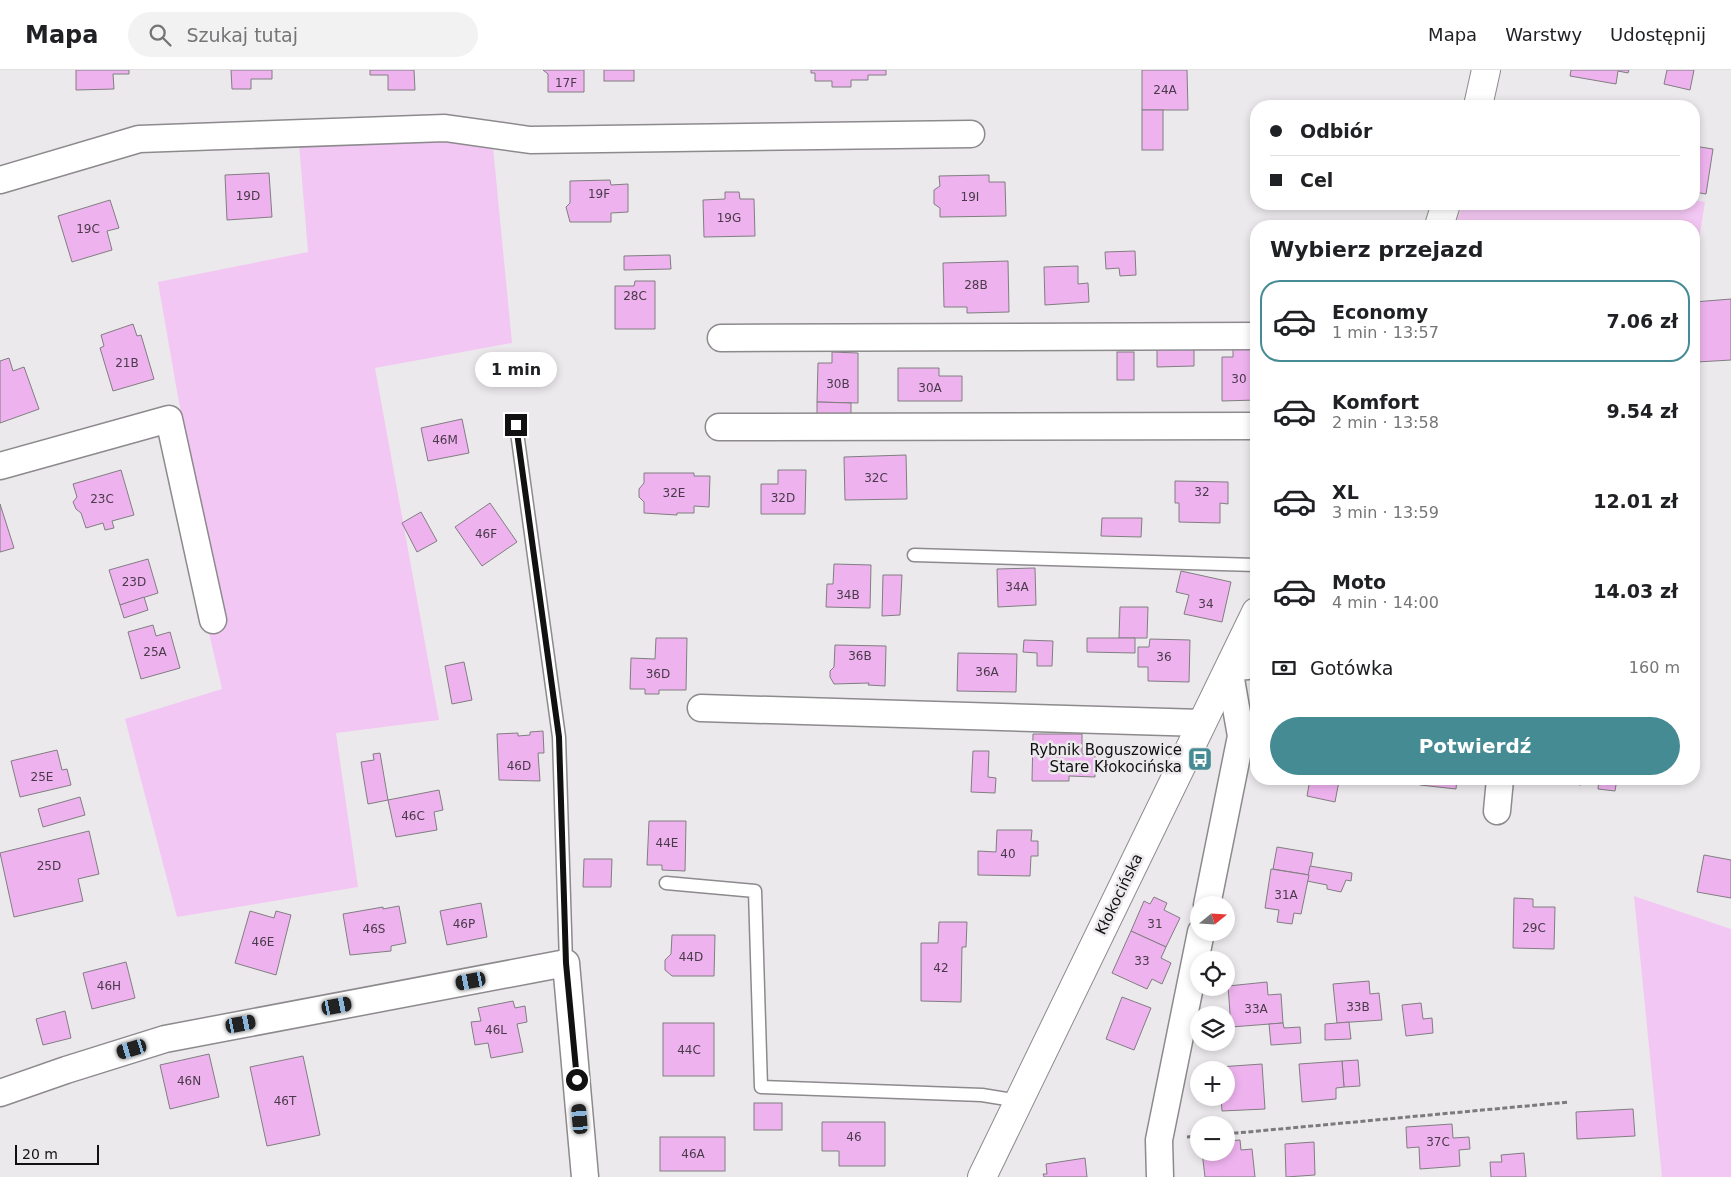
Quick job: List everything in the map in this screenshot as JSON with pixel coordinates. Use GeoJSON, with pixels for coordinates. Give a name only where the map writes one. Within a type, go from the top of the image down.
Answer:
{"type":"FeatureCollection","features":[{"type":"Feature","properties":{"kind":"street"},"geometry":{"type":"LineString","coordinates":[[1479,100],[1486,70]]}},
{"type":"Feature","properties":{"kind":"street"},"geometry":{"type":"LineString","coordinates":[[0,180],[139,139],[445,128],[530,140],[971,134]]}},
{"type":"Feature","properties":{"kind":"street"},"geometry":{"type":"LineString","coordinates":[[721,338],[1250,336]]}},
{"type":"Feature","properties":{"kind":"street"},"geometry":{"type":"LineString","coordinates":[[0,466],[169,419],[213,620]]}},
{"type":"Feature","properties":{"kind":"street"},"geometry":{"type":"LineString","coordinates":[[719,427],[1250,426]]}},
{"type":"Feature","properties":{"kind":"street","name":"Kłokocińska"},"geometry":{"type":"LineString","coordinates":[[982,1177],[1250,624]]}},
{"type":"Feature","properties":{"kind":"street"},"geometry":{"type":"LineString","coordinates":[[1209,896],[1242,736],[1229,668],[1250,666]]}},
{"type":"Feature","properties":{"kind":"street"},"geometry":{"type":"LineString","coordinates":[[701,708],[1202,723]]}},
{"type":"Feature","properties":{"kind":"street"},"geometry":{"type":"LineString","coordinates":[[1497,811],[1499,785]]}},
{"type":"Feature","properties":{"kind":"street"},"geometry":{"type":"LineString","coordinates":[[1160,1177],[1159,1140],[1200,941]]}},
{"type":"Feature","properties":{"kind":"street"},"geometry":{"type":"LineString","coordinates":[[0,1094],[66,1070],[165,1039],[566,963],[585,1177]]}},
{"type":"Feature","properties":{"kind":"lane"},"geometry":{"type":"LineString","coordinates":[[516,425],[559,737],[566,963]]}},
{"type":"Feature","properties":{"kind":"lane"},"geometry":{"type":"LineString","coordinates":[[914,555],[1250,565]]}},
{"type":"Feature","properties":{"kind":"lane"},"geometry":{"type":"LineString","coordinates":[[666,883],[755,891],[761,1087],[982,1095],[1019,1102]]}},
{"type":"Feature","properties":{"kind":"path"},"geometry":{"type":"LineString","coordinates":[[1235,1133],[1569,1102]]}},
{"type":"Feature","properties":{"kind":"shaded area"},"geometry":{"type":"Polygon","coordinates":[[[458,138],[493,147],[512,343],[375,368],[439,720],[336,733],[358,887],[177,917],[125,719],[222,689],[209,633],[225,628],[178,397],[158,282],[308,252],[299,144],[458,138]]]}},
{"type":"Feature","properties":{"kind":"shaded area"},"geometry":{"type":"Polygon","coordinates":[[[1700,201],[1705,202],[1700,234],[1700,220],[1457,220],[1461,210],[1700,210],[1700,201]]]}},
{"type":"Feature","properties":{"kind":"shaded area"},"geometry":{"type":"Polygon","coordinates":[[[1634,896],[1731,929],[1731,1177],[1662,1177],[1634,896]]]}},
{"type":"Feature","properties":{"kind":"building"},"geometry":{"type":"Polygon","coordinates":[[[76,70],[129,70],[129,74],[113,74],[114,89],[76,90],[76,70]]]}},
{"type":"Feature","properties":{"kind":"building"},"geometry":{"type":"Polygon","coordinates":[[[231,70],[272,70],[272,79],[251,79],[251,89],[232,89],[231,70]]]}},
{"type":"Feature","properties":{"kind":"building"},"geometry":{"type":"Polygon","coordinates":[[[370,70],[414,70],[415,90],[388,90],[388,75],[370,75],[370,70]]]}},
{"type":"Feature","properties":{"kind":"building"},"geometry":{"type":"Polygon","coordinates":[[[543,70],[584,70],[584,92],[548,92],[548,74],[543,70]]]}},
{"type":"Feature","properties":{"kind":"building"},"geometry":{"type":"Polygon","coordinates":[[[604,70],[634,70],[634,81],[604,81],[604,70]]]}},
{"type":"Feature","properties":{"kind":"building"},"geometry":{"type":"Polygon","coordinates":[[[811,70],[886,70],[886,75],[868,75],[868,80],[851,80],[851,87],[832,87],[832,81],[815,81],[815,73],[811,73],[811,70]]]}},
{"type":"Feature","properties":{"kind":"building"},"geometry":{"type":"Polygon","coordinates":[[[1142,70],[1187,70],[1188,110],[1142,110],[1142,70]]]}},
{"type":"Feature","properties":{"kind":"building"},"geometry":{"type":"Polygon","coordinates":[[[1571,70],[1629,70],[1628,73],[1618,71],[1616,84],[1570,76],[1571,70]]]}},
{"type":"Feature","properties":{"kind":"building"},"geometry":{"type":"Polygon","coordinates":[[[1667,70],[1694,70],[1690,90],[1664,84],[1667,70]]]}},
{"type":"Feature","properties":{"kind":"building"},"geometry":{"type":"Polygon","coordinates":[[[1142,110],[1163,110],[1163,150],[1142,150],[1142,110]]]}},
{"type":"Feature","properties":{"kind":"building"},"geometry":{"type":"Polygon","coordinates":[[[1700,147],[1713,149],[1706,194],[1700,193],[1700,147]]]}},
{"type":"Feature","properties":{"kind":"building"},"geometry":{"type":"Polygon","coordinates":[[[269,173],[272,217],[227,220],[225,175],[269,173]]]}},
{"type":"Feature","properties":{"kind":"building"},"geometry":{"type":"Polygon","coordinates":[[[989,175],[989,182],[1005,182],[1006,216],[940,217],[940,208],[934,204],[934,190],[940,186],[939,176],[989,175]]]}},
{"type":"Feature","properties":{"kind":"building"},"geometry":{"type":"Polygon","coordinates":[[[610,180],[611,185],[628,184],[628,212],[611,213],[611,222],[570,222],[566,207],[570,203],[570,181],[610,180]]]}},
{"type":"Feature","properties":{"kind":"building"},"geometry":{"type":"Polygon","coordinates":[[[725,192],[739,192],[740,199],[754,199],[755,236],[704,237],[703,200],[725,199],[725,192]]]}},
{"type":"Feature","properties":{"kind":"building"},"geometry":{"type":"Polygon","coordinates":[[[110,200],[119,228],[107,231],[112,250],[72,262],[58,216],[110,200]]]}},
{"type":"Feature","properties":{"kind":"building"},"geometry":{"type":"Polygon","coordinates":[[[1135,251],[1136,275],[1120,276],[1119,268],[1106,269],[1105,252],[1135,251]]]}},
{"type":"Feature","properties":{"kind":"building"},"geometry":{"type":"Polygon","coordinates":[[[670,255],[671,269],[624,270],[624,256],[670,255]]]}},
{"type":"Feature","properties":{"kind":"building"},"geometry":{"type":"Polygon","coordinates":[[[1008,261],[1009,312],[967,313],[967,307],[944,307],[943,263],[1008,261]]]}},
{"type":"Feature","properties":{"kind":"building"},"geometry":{"type":"Polygon","coordinates":[[[1078,266],[1078,284],[1088,283],[1089,302],[1045,305],[1044,267],[1078,266]]]}},
{"type":"Feature","properties":{"kind":"building"},"geometry":{"type":"Polygon","coordinates":[[[635,281],[655,281],[655,329],[615,329],[615,286],[634,286],[635,281]]]}},
{"type":"Feature","properties":{"kind":"building"},"geometry":{"type":"Polygon","coordinates":[[[1731,299],[1731,360],[1700,362],[1700,302],[1731,299]]]}},
{"type":"Feature","properties":{"kind":"building"},"geometry":{"type":"Polygon","coordinates":[[[133,324],[137,336],[141,335],[154,379],[113,391],[100,348],[104,346],[101,335],[133,324]]]}},
{"type":"Feature","properties":{"kind":"building"},"geometry":{"type":"Polygon","coordinates":[[[1157,347],[1194,347],[1194,366],[1157,367],[1157,347]]]}},
{"type":"Feature","properties":{"kind":"building"},"geometry":{"type":"Polygon","coordinates":[[[1233,348],[1250,348],[1250,400],[1222,401],[1222,357],[1233,357],[1233,348]]]}},
{"type":"Feature","properties":{"kind":"building"},"geometry":{"type":"Polygon","coordinates":[[[832,352],[858,353],[858,403],[817,402],[818,363],[832,363],[832,352]]]}},
{"type":"Feature","properties":{"kind":"building"},"geometry":{"type":"Polygon","coordinates":[[[1117,352],[1134,352],[1134,380],[1117,380],[1117,352]]]}},
{"type":"Feature","properties":{"kind":"building"},"geometry":{"type":"Polygon","coordinates":[[[9,358],[13,371],[24,367],[39,409],[0,423],[0,361],[9,358]]]}},
{"type":"Feature","properties":{"kind":"building"},"geometry":{"type":"Polygon","coordinates":[[[898,368],[939,368],[939,376],[962,376],[962,401],[898,401],[898,368]]]}},
{"type":"Feature","properties":{"kind":"building"},"geometry":{"type":"Polygon","coordinates":[[[817,402],[851,403],[851,418],[817,417],[817,402]]]}},
{"type":"Feature","properties":{"kind":"building"},"geometry":{"type":"Polygon","coordinates":[[[462,419],[469,453],[428,461],[421,428],[462,419]]]}},
{"type":"Feature","properties":{"kind":"building"},"geometry":{"type":"Polygon","coordinates":[[[906,455],[907,499],[845,500],[844,457],[906,455]]]}},
{"type":"Feature","properties":{"kind":"building"},"geometry":{"type":"Polygon","coordinates":[[[121,470],[134,515],[112,521],[114,528],[105,530],[103,523],[86,528],[81,513],[76,509],[73,502],[77,497],[73,484],[121,470]]]}},
{"type":"Feature","properties":{"kind":"building"},"geometry":{"type":"Polygon","coordinates":[[[778,470],[806,470],[805,514],[761,514],[761,484],[778,484],[778,470]]]}},
{"type":"Feature","properties":{"kind":"building"},"geometry":{"type":"Polygon","coordinates":[[[644,473],[694,473],[694,476],[710,476],[709,507],[694,506],[694,513],[677,513],[677,515],[644,513],[644,502],[639,497],[639,489],[644,483],[644,473]]]}},
{"type":"Feature","properties":{"kind":"building"},"geometry":{"type":"Polygon","coordinates":[[[1175,481],[1228,482],[1228,504],[1220,503],[1220,523],[1179,522],[1179,503],[1175,503],[1175,481]]]}},
{"type":"Feature","properties":{"kind":"building"},"geometry":{"type":"Polygon","coordinates":[[[490,503],[517,542],[482,566],[455,527],[490,503]]]}},
{"type":"Feature","properties":{"kind":"building"},"geometry":{"type":"Polygon","coordinates":[[[0,504],[14,548],[0,552],[0,504]]]}},
{"type":"Feature","properties":{"kind":"building"},"geometry":{"type":"Polygon","coordinates":[[[421,512],[437,541],[417,552],[402,523],[421,512]]]}},
{"type":"Feature","properties":{"kind":"building"},"geometry":{"type":"Polygon","coordinates":[[[1102,518],[1142,518],[1141,537],[1101,536],[1102,518]]]}},
{"type":"Feature","properties":{"kind":"building"},"geometry":{"type":"Polygon","coordinates":[[[148,559],[158,593],[120,605],[109,570],[148,559]]]}},
{"type":"Feature","properties":{"kind":"building"},"geometry":{"type":"Polygon","coordinates":[[[834,564],[871,565],[870,608],[826,607],[827,584],[833,584],[834,564]]]}},
{"type":"Feature","properties":{"kind":"building"},"geometry":{"type":"Polygon","coordinates":[[[1035,568],[1036,605],[998,607],[997,569],[1035,568]]]}},
{"type":"Feature","properties":{"kind":"building"},"geometry":{"type":"Polygon","coordinates":[[[1181,571],[1231,582],[1222,622],[1184,614],[1189,595],[1176,592],[1181,571]]]}},
{"type":"Feature","properties":{"kind":"building"},"geometry":{"type":"Polygon","coordinates":[[[883,575],[902,575],[900,615],[882,616],[883,575]]]}},
{"type":"Feature","properties":{"kind":"building"},"geometry":{"type":"Polygon","coordinates":[[[144,597],[148,610],[124,618],[120,605],[144,597]]]}},
{"type":"Feature","properties":{"kind":"building"},"geometry":{"type":"Polygon","coordinates":[[[1120,607],[1148,607],[1147,638],[1119,638],[1120,607]]]}},
{"type":"Feature","properties":{"kind":"building"},"geometry":{"type":"Polygon","coordinates":[[[153,625],[156,636],[170,632],[180,668],[141,679],[128,632],[153,625]]]}},
{"type":"Feature","properties":{"kind":"building"},"geometry":{"type":"Polygon","coordinates":[[[656,638],[687,638],[686,690],[659,690],[659,694],[645,694],[645,689],[630,689],[631,658],[655,659],[656,638]]]}},
{"type":"Feature","properties":{"kind":"building"},"geometry":{"type":"Polygon","coordinates":[[[1087,638],[1135,638],[1135,653],[1087,652],[1087,638]]]}},
{"type":"Feature","properties":{"kind":"building"},"geometry":{"type":"Polygon","coordinates":[[[1150,639],[1190,640],[1189,682],[1148,681],[1148,667],[1138,667],[1138,647],[1149,647],[1150,639]]]}},
{"type":"Feature","properties":{"kind":"building"},"geometry":{"type":"Polygon","coordinates":[[[1024,640],[1053,641],[1052,666],[1037,666],[1037,653],[1023,652],[1024,640]]]}},
{"type":"Feature","properties":{"kind":"building"},"geometry":{"type":"Polygon","coordinates":[[[835,645],[886,646],[885,686],[868,685],[869,683],[834,684],[830,677],[830,671],[834,667],[835,645]]]}},
{"type":"Feature","properties":{"kind":"building"},"geometry":{"type":"Polygon","coordinates":[[[958,653],[1017,654],[1016,692],[957,691],[958,653]]]}},
{"type":"Feature","properties":{"kind":"building"},"geometry":{"type":"Polygon","coordinates":[[[464,662],[472,700],[452,704],[445,666],[464,662]]]}},
{"type":"Feature","properties":{"kind":"building"},"geometry":{"type":"Polygon","coordinates":[[[543,731],[544,753],[538,753],[540,781],[499,780],[497,734],[518,733],[518,736],[530,735],[530,732],[543,731]]]}},
{"type":"Feature","properties":{"kind":"building"},"geometry":{"type":"Polygon","coordinates":[[[1033,734],[1082,734],[1082,754],[1095,754],[1095,777],[1069,776],[1069,781],[1032,781],[1033,734]]]}},
{"type":"Feature","properties":{"kind":"building"},"geometry":{"type":"Polygon","coordinates":[[[57,750],[62,770],[67,769],[71,785],[20,797],[11,761],[57,750]]]}},
{"type":"Feature","properties":{"kind":"building"},"geometry":{"type":"Polygon","coordinates":[[[973,751],[989,751],[988,777],[996,778],[995,793],[971,792],[973,751]]]}},
{"type":"Feature","properties":{"kind":"building"},"geometry":{"type":"Polygon","coordinates":[[[380,753],[388,800],[368,804],[361,762],[374,760],[373,754],[380,753]]]}},
{"type":"Feature","properties":{"kind":"building"},"geometry":{"type":"Polygon","coordinates":[[[1309,785],[1338,785],[1335,802],[1307,796],[1309,785]]]}},
{"type":"Feature","properties":{"kind":"building"},"geometry":{"type":"Polygon","coordinates":[[[1420,785],[1456,785],[1456,789],[1420,785]]]}},
{"type":"Feature","properties":{"kind":"building"},"geometry":{"type":"Polygon","coordinates":[[[1598,785],[1616,785],[1615,791],[1598,789],[1598,785]]]}},
{"type":"Feature","properties":{"kind":"building"},"geometry":{"type":"Polygon","coordinates":[[[439,790],[443,810],[434,812],[437,830],[396,837],[388,800],[439,790]]]}},
{"type":"Feature","properties":{"kind":"building"},"geometry":{"type":"Polygon","coordinates":[[[80,797],[85,815],[43,827],[38,809],[80,797]]]}},
{"type":"Feature","properties":{"kind":"building"},"geometry":{"type":"Polygon","coordinates":[[[649,821],[686,821],[685,871],[662,870],[662,865],[647,865],[649,821]]]}},
{"type":"Feature","properties":{"kind":"building"},"geometry":{"type":"Polygon","coordinates":[[[997,830],[1032,830],[1031,841],[1038,841],[1038,856],[1031,856],[1030,876],[978,875],[978,851],[996,852],[997,830]]]}},
{"type":"Feature","properties":{"kind":"building"},"geometry":{"type":"Polygon","coordinates":[[[89,831],[99,874],[78,879],[83,901],[14,917],[0,853],[89,831]]]}},
{"type":"Feature","properties":{"kind":"building"},"geometry":{"type":"Polygon","coordinates":[[[1277,847],[1313,853],[1309,875],[1273,869],[1277,847]]]}},
{"type":"Feature","properties":{"kind":"building"},"geometry":{"type":"Polygon","coordinates":[[[1704,855],[1731,860],[1731,898],[1697,892],[1704,855]]]}},
{"type":"Feature","properties":{"kind":"building"},"geometry":{"type":"Polygon","coordinates":[[[584,859],[612,859],[611,887],[583,887],[584,859]]]}},
{"type":"Feature","properties":{"kind":"building"},"geometry":{"type":"Polygon","coordinates":[[[1310,866],[1352,873],[1351,881],[1346,880],[1341,892],[1327,889],[1327,885],[1307,881],[1310,866]]]}},
{"type":"Feature","properties":{"kind":"building"},"geometry":{"type":"Polygon","coordinates":[[[1271,869],[1309,875],[1301,914],[1294,913],[1292,924],[1277,922],[1279,910],[1265,908],[1271,869]]]}},
{"type":"Feature","properties":{"kind":"building"},"geometry":{"type":"Polygon","coordinates":[[[1154,897],[1167,903],[1164,910],[1180,918],[1166,947],[1131,931],[1144,901],[1150,904],[1154,897]]]}},
{"type":"Feature","properties":{"kind":"building"},"geometry":{"type":"Polygon","coordinates":[[[1514,898],[1533,899],[1533,907],[1555,907],[1554,949],[1513,948],[1514,898]]]}},
{"type":"Feature","properties":{"kind":"building"},"geometry":{"type":"Polygon","coordinates":[[[481,903],[487,937],[447,945],[440,911],[481,903]]]}},
{"type":"Feature","properties":{"kind":"building"},"geometry":{"type":"Polygon","coordinates":[[[399,906],[406,943],[391,946],[391,951],[350,955],[343,914],[399,906]]]}},
{"type":"Feature","properties":{"kind":"building"},"geometry":{"type":"Polygon","coordinates":[[[250,911],[274,918],[276,911],[291,915],[276,975],[235,963],[250,911]]]}},
{"type":"Feature","properties":{"kind":"building"},"geometry":{"type":"Polygon","coordinates":[[[939,922],[967,922],[966,947],[962,947],[961,1002],[921,1001],[921,943],[938,943],[939,922]]]}},
{"type":"Feature","properties":{"kind":"building"},"geometry":{"type":"Polygon","coordinates":[[[1131,931],[1166,947],[1161,958],[1171,963],[1162,984],[1152,979],[1147,989],[1112,973],[1131,931]]]}},
{"type":"Feature","properties":{"kind":"building"},"geometry":{"type":"Polygon","coordinates":[[[672,935],[715,935],[714,976],[672,976],[665,970],[665,960],[671,954],[672,935]]]}},
{"type":"Feature","properties":{"kind":"building"},"geometry":{"type":"Polygon","coordinates":[[[126,962],[135,998],[92,1009],[83,973],[126,962]]]}},
{"type":"Feature","properties":{"kind":"building"},"geometry":{"type":"Polygon","coordinates":[[[1369,981],[1370,994],[1379,993],[1382,1020],[1337,1023],[1333,984],[1369,981]]]}},
{"type":"Feature","properties":{"kind":"building"},"geometry":{"type":"Polygon","coordinates":[[[1267,982],[1268,995],[1281,994],[1283,1023],[1235,1027],[1235,1006],[1229,1006],[1229,996],[1235,996],[1235,985],[1267,982]]]}},
{"type":"Feature","properties":{"kind":"building"},"geometry":{"type":"Polygon","coordinates":[[[1122,997],[1151,1008],[1134,1050],[1106,1039],[1122,997]]]}},
{"type":"Feature","properties":{"kind":"building"},"geometry":{"type":"Polygon","coordinates":[[[513,1001],[515,1008],[525,1006],[527,1022],[517,1024],[523,1052],[491,1058],[488,1043],[475,1045],[471,1022],[481,1021],[478,1008],[513,1001]]]}},
{"type":"Feature","properties":{"kind":"building"},"geometry":{"type":"Polygon","coordinates":[[[1421,1003],[1423,1019],[1432,1018],[1433,1033],[1406,1036],[1402,1005],[1421,1003]]]}},
{"type":"Feature","properties":{"kind":"building"},"geometry":{"type":"Polygon","coordinates":[[[65,1011],[71,1038],[43,1045],[36,1019],[65,1011]]]}},
{"type":"Feature","properties":{"kind":"building"},"geometry":{"type":"Polygon","coordinates":[[[1349,1022],[1351,1039],[1325,1040],[1325,1024],[1349,1022]]]}},
{"type":"Feature","properties":{"kind":"building"},"geometry":{"type":"Polygon","coordinates":[[[663,1023],[714,1023],[714,1076],[663,1076],[663,1023]]]}},
{"type":"Feature","properties":{"kind":"building"},"geometry":{"type":"Polygon","coordinates":[[[1283,1023],[1284,1028],[1300,1027],[1301,1043],[1271,1045],[1269,1024],[1283,1023]]]}},
{"type":"Feature","properties":{"kind":"building"},"geometry":{"type":"Polygon","coordinates":[[[209,1054],[219,1097],[170,1109],[160,1065],[209,1054]]]}},
{"type":"Feature","properties":{"kind":"building"},"geometry":{"type":"Polygon","coordinates":[[[303,1056],[320,1135],[267,1146],[250,1067],[303,1056]]]}},
{"type":"Feature","properties":{"kind":"building"},"geometry":{"type":"Polygon","coordinates":[[[1358,1060],[1360,1086],[1344,1087],[1342,1061],[1358,1060]]]}},
{"type":"Feature","properties":{"kind":"building"},"geometry":{"type":"Polygon","coordinates":[[[1342,1061],[1344,1087],[1336,1088],[1336,1099],[1302,1102],[1299,1064],[1342,1061]]]}},
{"type":"Feature","properties":{"kind":"building"},"geometry":{"type":"Polygon","coordinates":[[[1262,1064],[1265,1109],[1222,1111],[1222,1106],[1235,1106],[1235,1066],[1262,1064]]]}},
{"type":"Feature","properties":{"kind":"building"},"geometry":{"type":"Polygon","coordinates":[[[754,1103],[782,1103],[782,1130],[754,1130],[754,1103]]]}},
{"type":"Feature","properties":{"kind":"building"},"geometry":{"type":"Polygon","coordinates":[[[1633,1109],[1635,1136],[1577,1139],[1576,1112],[1633,1109]]]}},
{"type":"Feature","properties":{"kind":"building"},"geometry":{"type":"Polygon","coordinates":[[[822,1122],[885,1122],[885,1166],[839,1166],[839,1151],[822,1151],[822,1122]]]}},
{"type":"Feature","properties":{"kind":"building"},"geometry":{"type":"Polygon","coordinates":[[[1452,1124],[1453,1138],[1469,1137],[1470,1149],[1459,1150],[1460,1166],[1420,1169],[1419,1147],[1407,1148],[1406,1127],[1452,1124]]]}},
{"type":"Feature","properties":{"kind":"building"},"geometry":{"type":"Polygon","coordinates":[[[660,1137],[725,1137],[725,1171],[660,1171],[660,1137]]]}},
{"type":"Feature","properties":{"kind":"building"},"geometry":{"type":"Polygon","coordinates":[[[1235,1140],[1240,1140],[1241,1150],[1252,1149],[1255,1177],[1205,1177],[1203,1161],[1235,1161],[1235,1140]]]}},
{"type":"Feature","properties":{"kind":"building"},"geometry":{"type":"Polygon","coordinates":[[[1314,1142],[1315,1175],[1286,1177],[1285,1144],[1314,1142]]]}},
{"type":"Feature","properties":{"kind":"building"},"geometry":{"type":"Polygon","coordinates":[[[1524,1153],[1526,1177],[1491,1177],[1490,1162],[1502,1162],[1501,1155],[1524,1153]]]}},
{"type":"Feature","properties":{"kind":"building"},"geometry":{"type":"Polygon","coordinates":[[[1085,1158],[1087,1177],[1044,1177],[1043,1174],[1047,1174],[1046,1164],[1085,1158]]]}},
{"type":"Feature","properties":{"kind":"place","name":"Rybnik Boguszowice Stare Kłokocińska"},"geometry":{"type":"Point","coordinates":[1200,759]}},
{"type":"Feature","properties":{"kind":"route"},"geometry":{"type":"LineString","coordinates":[[516,425],[559,737],[566,963],[577,1080]]}}]}
